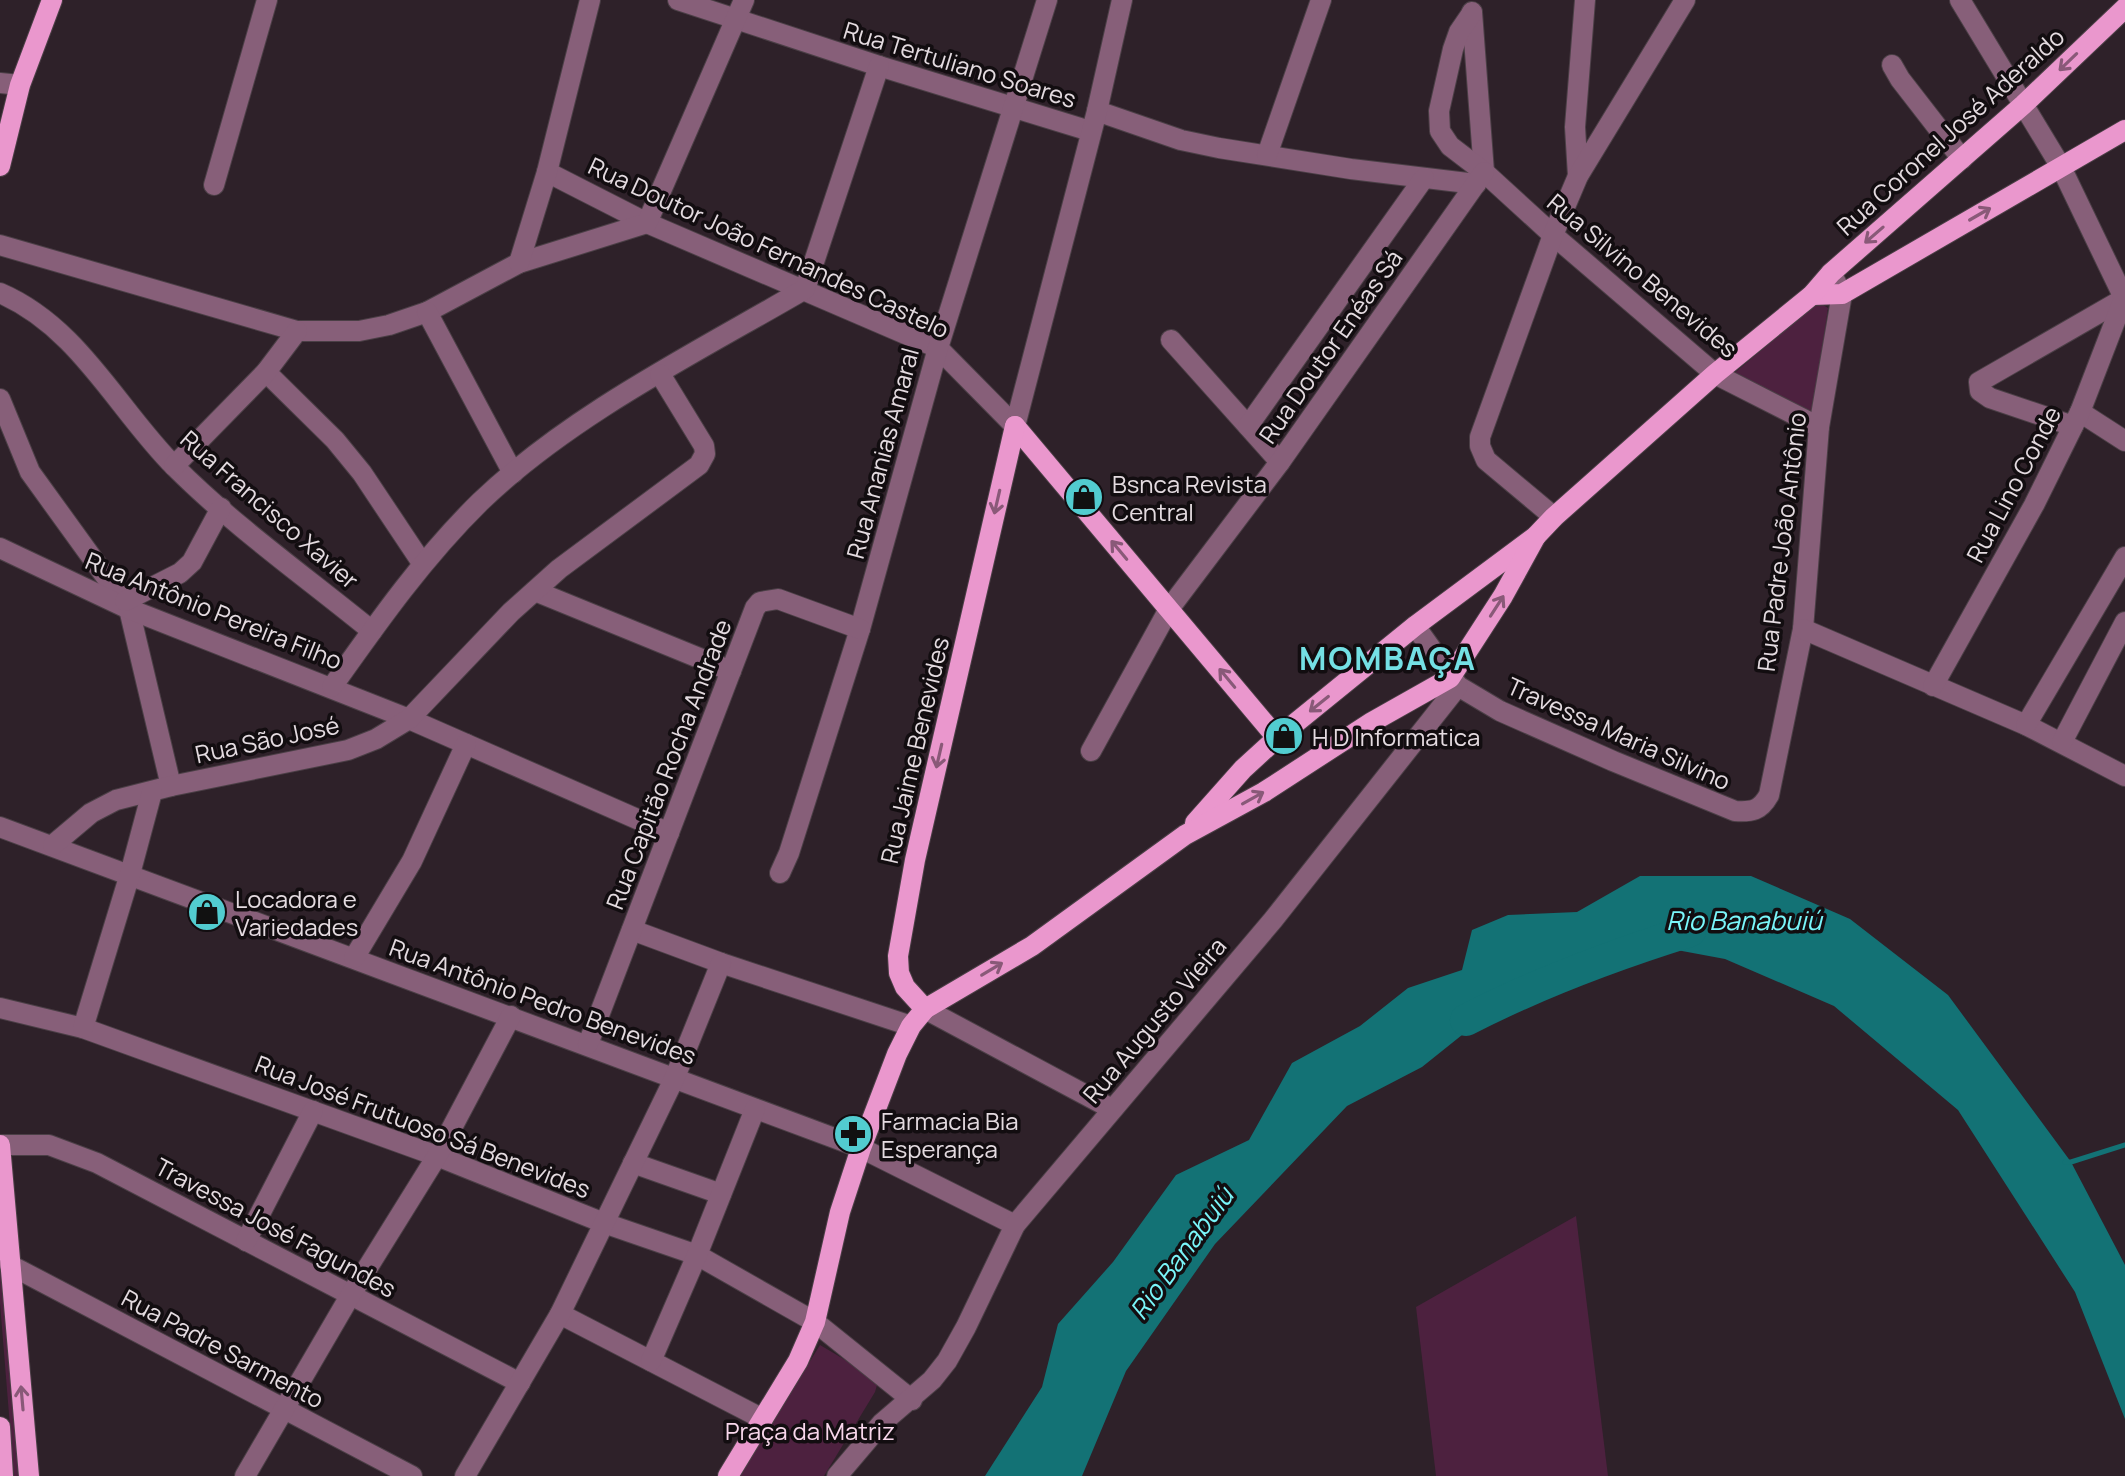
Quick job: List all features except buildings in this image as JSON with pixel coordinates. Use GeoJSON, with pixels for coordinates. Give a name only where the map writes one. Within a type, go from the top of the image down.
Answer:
{"type":"FeatureCollection","features":[{"type":"Feature","properties":{"kind":"main road"},"geometry":{"type":"LineString","coordinates":[[0,166],[10,84],[52,0]]}},
{"type":"Feature","properties":{"kind":"main road","name":"Rua Coronel José Aderaldo"},"geometry":{"type":"LineString","coordinates":[[1185,835],[1243,769],[1277,738],[1415,626],[1536,536],[1715,374],[1812,295],[1831,273],[2023,105],[2125,8]]}},
{"type":"Feature","properties":{"kind":"main road"},"geometry":{"type":"LineString","coordinates":[[1812,295],[1842,294],[2125,130]]}},
{"type":"Feature","properties":{"kind":"main road","name":"Rua Doutor João Fernandes Castelo"},"geometry":{"type":"LineString","coordinates":[[1015,426],[1277,738]]}},
{"type":"Feature","properties":{"kind":"main road","name":"Rua Jaime Benevides"},"geometry":{"type":"LineString","coordinates":[[925,1009],[905,987],[899,973],[898,956],[918,844],[1015,426]]}},
{"type":"Feature","properties":{"kind":"main road","name":"Rua Coronel José Aderaldo"},"geometry":{"type":"LineString","coordinates":[[925,1009],[1032,946],[1185,835],[1264,792],[1372,722],[1454,682],[1536,536]]}},
{"type":"Feature","properties":{"kind":"main road"},"geometry":{"type":"LineString","coordinates":[[728,1476],[798,1361],[815,1322],[840,1212],[861,1148],[911,1026],[925,1009]]}},
{"type":"Feature","properties":{"kind":"main road"},"geometry":{"type":"LineString","coordinates":[[0,1145],[4,1225],[29,1476]]}},
{"type":"Feature","properties":{"kind":"main road"},"geometry":{"type":"LineString","coordinates":[[0,1427],[3,1476]]}},
{"type":"Feature","properties":{"kind":"street"},"geometry":{"type":"LineString","coordinates":[[214,185],[267,0]]}},
{"type":"Feature","properties":{"kind":"street"},"geometry":{"type":"LineString","coordinates":[[519,263],[547,172],[590,0]]}},
{"type":"Feature","properties":{"kind":"street","name":"Rua Tertuliano Soares"},"geometry":{"type":"LineString","coordinates":[[678,0],[740,10],[879,66],[1090,131]]}},
{"type":"Feature","properties":{"kind":"street","name":"Rua Ananias Amaral"},"geometry":{"type":"LineString","coordinates":[[780,873],[860,629],[938,348],[1047,0]]}},
{"type":"Feature","properties":{"kind":"street","name":"Rua Jaime Benevides"},"geometry":{"type":"LineString","coordinates":[[1015,426],[1097,111],[1122,0]]}},
{"type":"Feature","properties":{"kind":"street"},"geometry":{"type":"LineString","coordinates":[[1267,155],[1321,0]]}},
{"type":"Feature","properties":{"kind":"street"},"geometry":{"type":"LineString","coordinates":[[1578,176],[1575,127],[1585,0]]}},
{"type":"Feature","properties":{"kind":"street"},"geometry":{"type":"LineString","coordinates":[[1554,517],[1486,460],[1480,437],[1553,235],[1578,176],[1685,0]]}},
{"type":"Feature","properties":{"kind":"street"},"geometry":{"type":"LineString","coordinates":[[1958,3],[2061,167],[2124,298],[1982,379],[1980,391],[1990,398],[2076,419],[2125,441]]}},
{"type":"Feature","properties":{"kind":"street"},"geometry":{"type":"LineString","coordinates":[[1097,111],[1181,140],[1424,178],[1480,178],[1472,7]]}},
{"type":"Feature","properties":{"kind":"street"},"geometry":{"type":"LineString","coordinates":[[1453,49],[1472,7]]}},
{"type":"Feature","properties":{"kind":"street"},"geometry":{"type":"LineString","coordinates":[[0,245],[297,331],[359,331],[389,325],[427,312],[519,263],[647,223],[740,10]]}},
{"type":"Feature","properties":{"kind":"street"},"geometry":{"type":"LineString","coordinates":[[1453,49],[1474,44]]}},
{"type":"Feature","properties":{"kind":"street","name":"Rua Silvino Benevides"},"geometry":{"type":"LineString","coordinates":[[1453,49],[1439,111],[1440,131],[1480,178],[1553,235],[1715,374],[1819,427]]}},
{"type":"Feature","properties":{"kind":"street"},"geometry":{"type":"LineString","coordinates":[[1892,65],[1962,159]]}},
{"type":"Feature","properties":{"kind":"street"},"geometry":{"type":"LineString","coordinates":[[332,687],[422,563],[513,473],[579,422],[805,289],[879,66]]}},
{"type":"Feature","properties":{"kind":"street","name":"Rua Doutor João Fernandes Castelo"},"geometry":{"type":"LineString","coordinates":[[547,172],[647,223],[938,348],[1015,426]]}},
{"type":"Feature","properties":{"kind":"street","name":"Rua Doutor Enéas Sá"},"geometry":{"type":"LineString","coordinates":[[1248,426],[1424,178]]}},
{"type":"Feature","properties":{"kind":"street","name":"Rua Doutor Enéas Sá"},"geometry":{"type":"LineString","coordinates":[[1091,751],[1169,609],[1280,462],[1480,178]]}},
{"type":"Feature","properties":{"kind":"street"},"geometry":{"type":"LineString","coordinates":[[1831,273],[1842,294]]}},
{"type":"Feature","properties":{"kind":"street","name":"Rua Francisco Xavier"},"geometry":{"type":"LineString","coordinates":[[0,293],[18,301],[61,333],[174,466],[372,631]]}},
{"type":"Feature","properties":{"kind":"street","name":"Rua Padre João Antônio"},"geometry":{"type":"LineString","coordinates":[[1769,795],[1803,629],[1819,427],[1842,294]]}},
{"type":"Feature","properties":{"kind":"street","name":"Rua Lino Conde"},"geometry":{"type":"LineString","coordinates":[[1933,686],[2034,505],[2076,419],[2124,298]]}},
{"type":"Feature","properties":{"kind":"street"},"geometry":{"type":"LineString","coordinates":[[427,312],[513,473]]}},
{"type":"Feature","properties":{"kind":"street"},"geometry":{"type":"LineString","coordinates":[[174,466],[266,372],[297,331]]}},
{"type":"Feature","properties":{"kind":"street"},"geometry":{"type":"LineString","coordinates":[[1171,340],[1280,462]]}},
{"type":"Feature","properties":{"kind":"street"},"geometry":{"type":"LineString","coordinates":[[266,372],[335,440],[362,473],[422,563]]}},
{"type":"Feature","properties":{"kind":"street","name":"Rua São José"},"geometry":{"type":"LineString","coordinates":[[53,845],[103,806],[116,800],[348,750],[376,739],[409,719],[511,612],[559,569],[699,465],[705,454],[704,446],[660,374]]}},
{"type":"Feature","properties":{"kind":"street"},"geometry":{"type":"LineString","coordinates":[[0,399],[30,472],[46,498],[127,605],[161,789],[130,874],[83,1028]]}},
{"type":"Feature","properties":{"kind":"street"},"geometry":{"type":"LineString","coordinates":[[127,605],[180,573],[192,562],[221,508]]}},
{"type":"Feature","properties":{"kind":"street","name":"Rua Antônio Pereira Filho"},"geometry":{"type":"LineString","coordinates":[[0,548],[98,593],[409,719]]}},
{"type":"Feature","properties":{"kind":"street"},"geometry":{"type":"LineString","coordinates":[[2026,725],[2125,557]]}},
{"type":"Feature","properties":{"kind":"street"},"geometry":{"type":"LineString","coordinates":[[47,568],[95,561]]}},
{"type":"Feature","properties":{"kind":"street"},"geometry":{"type":"LineString","coordinates":[[95,561],[98,593]]}},
{"type":"Feature","properties":{"kind":"street"},"geometry":{"type":"LineString","coordinates":[[535,591],[731,671]]}},
{"type":"Feature","properties":{"kind":"street","name":"Rua Capitão Rocha Andrade"},"geometry":{"type":"LineString","coordinates":[[588,1044],[755,608],[760,602],[778,599],[860,629]]}},
{"type":"Feature","properties":{"kind":"street"},"geometry":{"type":"LineString","coordinates":[[2062,742],[2125,622]]}},
{"type":"Feature","properties":{"kind":"street"},"geometry":{"type":"LineString","coordinates":[[1415,626],[1454,682]]}},
{"type":"Feature","properties":{"kind":"street"},"geometry":{"type":"LineString","coordinates":[[1803,629],[2026,725],[2125,776]]}},
{"type":"Feature","properties":{"kind":"street","name":"Travessa Maria Silvino"},"geometry":{"type":"LineString","coordinates":[[1454,682],[1536,729],[1735,811],[1756,810],[1769,795]]}},
{"type":"Feature","properties":{"kind":"street","name":"Rua Augusto Vieira"},"geometry":{"type":"LineString","coordinates":[[837,1476],[882,1423],[912,1400],[947,1361],[1015,1225],[1273,920],[1454,682]]}},
{"type":"Feature","properties":{"kind":"street"},"geometry":{"type":"LineString","coordinates":[[409,719],[669,833]]}},
{"type":"Feature","properties":{"kind":"street"},"geometry":{"type":"LineString","coordinates":[[354,958],[412,861],[466,744]]}},
{"type":"Feature","properties":{"kind":"street","name":"Rua Antônio Pedro Benevides"},"geometry":{"type":"LineString","coordinates":[[0,827],[861,1148],[1015,1225]]}},
{"type":"Feature","properties":{"kind":"street"},"geometry":{"type":"LineString","coordinates":[[632,930],[911,1026]]}},
{"type":"Feature","properties":{"kind":"street"},"geometry":{"type":"LineString","coordinates":[[465,1476],[560,1314],[675,1077],[721,963]]}},
{"type":"Feature","properties":{"kind":"street","name":"Rua José Frutuoso Sá Benevides"},"geometry":{"type":"LineString","coordinates":[[0,1008],[83,1028],[437,1156],[604,1223],[697,1255],[815,1322],[912,1400]]}},
{"type":"Feature","properties":{"kind":"street"},"geometry":{"type":"LineString","coordinates":[[925,1009],[1112,1109]]}},
{"type":"Feature","properties":{"kind":"street"},"geometry":{"type":"LineString","coordinates":[[245,1476],[350,1296],[437,1156],[511,1016]]}},
{"type":"Feature","properties":{"kind":"street"},"geometry":{"type":"LineString","coordinates":[[651,1361],[755,1109]]}},
{"type":"Feature","properties":{"kind":"street"},"geometry":{"type":"LineString","coordinates":[[246,1241],[313,1111]]}},
{"type":"Feature","properties":{"kind":"street","name":"Travessa José Fagundes"},"geometry":{"type":"LineString","coordinates":[[0,1145],[49,1145],[97,1163],[520,1383]]}},
{"type":"Feature","properties":{"kind":"street"},"geometry":{"type":"LineString","coordinates":[[633,1163],[721,1194]]}},
{"type":"Feature","properties":{"kind":"street","name":"Rua Padre Sarmento"},"geometry":{"type":"LineString","coordinates":[[10,1265],[412,1476]]}},
{"type":"Feature","properties":{"kind":"street"},"geometry":{"type":"LineString","coordinates":[[560,1314],[763,1419]]}},
{"type":"Feature","properties":{"kind":"green space"},"geometry":{"type":"Polygon","coordinates":[[[1818,302],[1828,308],[1813,412],[1732,375],[1818,302]]]}},
{"type":"Feature","properties":{"kind":"green space"},"geometry":{"type":"Polygon","coordinates":[[[1576,1216],[1608,1476],[1436,1476],[1416,1307],[1576,1216]]]}},
{"type":"Feature","properties":{"kind":"green space"},"geometry":{"type":"Polygon","coordinates":[[[0,1238],[21,1476],[14,1476],[0,1303],[0,1238]]]}},
{"type":"Feature","properties":{"kind":"green space","name":"Praça da Matriz"},"geometry":{"type":"Polygon","coordinates":[[[820,1345],[874,1377],[877,1385],[824,1476],[739,1476],[820,1345]]]}},
{"type":"Feature","properties":{"kind":"water","name":"Rio Banabuiú"},"geometry":{"type":"Polygon","coordinates":[[[1640,876],[1751,876],[1850,919],[1948,995],[2071,1162],[2125,1265],[2125,1419],[2075,1292],[1958,1110],[1834,1006],[1725,959],[1623,940],[1542,971],[1422,1067],[1347,1106],[1215,1244],[1126,1371],[1082,1476],[985,1476],[1042,1387],[1058,1324],[1113,1262],[1176,1175],[1249,1140],[1292,1063],[1360,1026],[1408,988],[1462,970],[1472,930],[1508,915],[1577,912],[1640,876]]]}},
{"type":"Feature","properties":{"kind":"waterway","name":"Rio Banabuiú"},"geometry":{"type":"LineString","coordinates":[[1466,1020],[1576,971],[1690,931]]}},
{"type":"Feature","properties":{"kind":"waterway"},"geometry":{"type":"LineString","coordinates":[[2065,1162],[2125,1145]]}},
{"type":"Feature","properties":{"kind":"place","name":"Bsnca Revista Central"},"geometry":{"type":"Point","coordinates":[1084,497]}},
{"type":"Feature","properties":{"kind":"place","name":"H D Informatica"},"geometry":{"type":"Point","coordinates":[1284,736]}},
{"type":"Feature","properties":{"kind":"place","name":"Locadora e Variedades"},"geometry":{"type":"Point","coordinates":[207,912]}},
{"type":"Feature","properties":{"kind":"place","name":"Farmacia Bia Esperança"},"geometry":{"type":"Point","coordinates":[853,1134]}},
{"type":"Feature","properties":{"kind":"district","name":"MOMBAÇA"},"geometry":{"type":"Point","coordinates":[1388,658]}}]}
